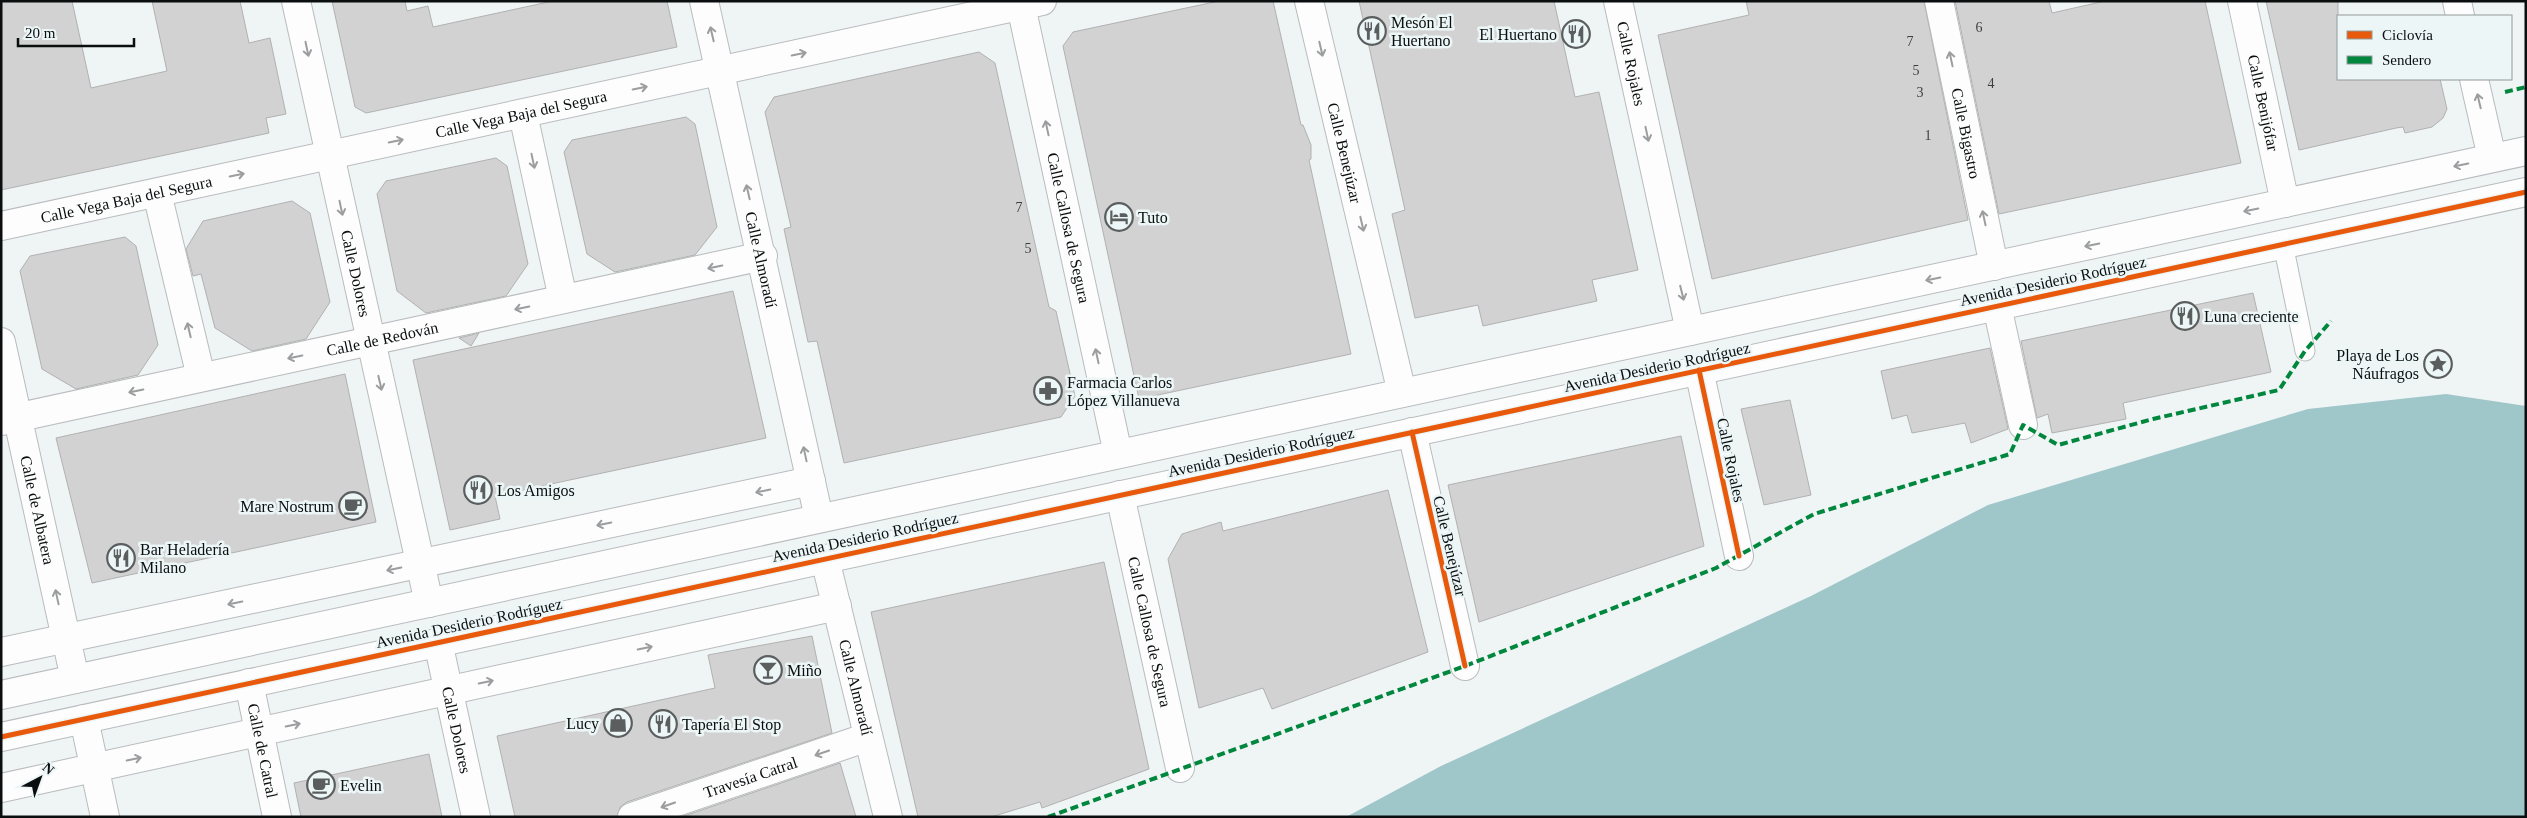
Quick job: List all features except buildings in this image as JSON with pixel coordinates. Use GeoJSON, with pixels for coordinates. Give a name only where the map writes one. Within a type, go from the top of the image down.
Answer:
{"type":"FeatureCollection","features":[{"type":"Feature","properties":{"kind":"street","name":"Calle Dolores"},"geometry":{"type":"LineString","coordinates":[[296,1],[429,603]]}},
{"type":"Feature","properties":{"kind":"street","name":"Calle Almoradí"},"geometry":{"type":"LineString","coordinates":[[704,1],[819,518]]}},
{"type":"Feature","properties":{"kind":"street","name":"Calle Benejúzar"},"geometry":{"type":"LineString","coordinates":[[1309,1],[1402,392]]}},
{"type":"Feature","properties":{"kind":"street","name":"Calle Rojales"},"geometry":{"type":"LineString","coordinates":[[1618,1],[1690,331]]}},
{"type":"Feature","properties":{"kind":"street","name":"Calle Bigastro"},"geometry":{"type":"LineString","coordinates":[[1939,1],[1994,266]]}},
{"type":"Feature","properties":{"kind":"street","name":"Calle Benijófar"},"geometry":{"type":"LineString","coordinates":[[2242,1],[2285,203]]}},
{"type":"Feature","properties":{"kind":"street"},"geometry":{"type":"LineString","coordinates":[[2456,1],[2460,15]]}},
{"type":"Feature","properties":{"kind":"street","name":"Calle Vega Baja del Segura"},"geometry":{"type":"LineString","coordinates":[[1,226],[1028,3]]}},
{"type":"Feature","properties":{"kind":"street","name":"Calle Callosa de Segura"},"geometry":{"type":"LineString","coordinates":[[1028,3],[1118,454]]}},
{"type":"Feature","properties":{"kind":"street"},"geometry":{"type":"LineString","coordinates":[[2474,80],[2492,158]]}},
{"type":"Feature","properties":{"kind":"street"},"geometry":{"type":"LineString","coordinates":[[523,114],[563,299]]}},
{"type":"Feature","properties":{"kind":"street","name":"Avenida Desiderio Rodríguez"},"geometry":{"type":"LineString","coordinates":[[1,695],[2526,151]]}},
{"type":"Feature","properties":{"kind":"street"},"geometry":{"type":"LineString","coordinates":[[157,192],[200,378]]}},
{"type":"Feature","properties":{"kind":"street","name":"Avenida Desiderio Rodríguez"},"geometry":{"type":"LineString","coordinates":[[1,737],[2526,192]]}},
{"type":"Feature","properties":{"kind":"street","name":"Calle de Redován"},"geometry":{"type":"LineString","coordinates":[[10,419],[762,256]]}},
{"type":"Feature","properties":{"kind":"street"},"geometry":{"type":"LineString","coordinates":[[1997,306],[2023,425]]}},
{"type":"Feature","properties":{"kind":"street","name":"Calle de Albatera"},"geometry":{"type":"LineString","coordinates":[[1,342],[10,419],[75,679]]}},
{"type":"Feature","properties":{"kind":"street","name":"Calle Rojales"},"geometry":{"type":"LineString","coordinates":[[1699,370],[1739,556]]}},
{"type":"Feature","properties":{"kind":"street","name":"Calle Benejúzar"},"geometry":{"type":"LineString","coordinates":[[1412,432],[1465,666]]}},
{"type":"Feature","properties":{"kind":"street"},"geometry":{"type":"LineString","coordinates":[[1,652],[811,481]]}},
{"type":"Feature","properties":{"kind":"street","name":"Calle Callosa de Segura"},"geometry":{"type":"LineString","coordinates":[[1120,495],[1180,768]]}},
{"type":"Feature","properties":{"kind":"street","name":"Calle Almoradí"},"geometry":{"type":"LineString","coordinates":[[825,559],[888,817]]}},
{"type":"Feature","properties":{"kind":"street"},"geometry":{"type":"LineString","coordinates":[[1,788],[837,606]]}},
{"type":"Feature","properties":{"kind":"street","name":"Calle Dolores"},"geometry":{"type":"LineString","coordinates":[[438,642],[476,817]]}},
{"type":"Feature","properties":{"kind":"street","name":"Calle de Catral"},"geometry":{"type":"LineString","coordinates":[[249,683],[277,817]]}},
{"type":"Feature","properties":{"kind":"street"},"geometry":{"type":"LineString","coordinates":[[84,719],[105,817]]}},
{"type":"Feature","properties":{"kind":"street","name":"Travesía Catral"},"geometry":{"type":"LineString","coordinates":[[632,817],[868,737]]}},
{"type":"Feature","properties":{"kind":"lane"},"geometry":{"type":"LineString","coordinates":[[2284,244],[2305,351]]}},
{"type":"Feature","properties":{"kind":"water"},"geometry":{"type":"Polygon","coordinates":[[[2446,394],[2526,406],[2526,817],[1346,817],[1441,766],[1811,596],[1988,505],[2308,409],[2446,394]]]}},
{"type":"Feature","properties":{"kind":"marked path"},"geometry":{"type":"LineString","coordinates":[[2505,92],[2526,87]]}},
{"type":"Feature","properties":{"kind":"marked path"},"geometry":{"type":"LineString","coordinates":[[1048,817],[1465,666],[1716,568],[1814,514],[2010,454],[2023,425],[2058,445],[2153,419],[2279,390],[2305,351],[2331,321]]}},
{"type":"Feature","properties":{"kind":"cycle path"},"geometry":{"type":"LineString","coordinates":[[1,737],[2526,192]]}},
{"type":"Feature","properties":{"kind":"cycle path"},"geometry":{"type":"LineString","coordinates":[[1699,370],[1739,556]]}},
{"type":"Feature","properties":{"kind":"cycle path"},"geometry":{"type":"LineString","coordinates":[[1412,432],[1465,666]]}},
{"type":"Feature","properties":{"kind":"place","name":"Mesón El Huertano"},"geometry":{"type":"Point","coordinates":[1372,31]}},
{"type":"Feature","properties":{"kind":"place","name":"El Huertano"},"geometry":{"type":"Point","coordinates":[1576,34]}},
{"type":"Feature","properties":{"kind":"place","name":"Tuto"},"geometry":{"type":"Point","coordinates":[1119,217]}},
{"type":"Feature","properties":{"kind":"place","name":"Luna creciente"},"geometry":{"type":"Point","coordinates":[2185,316]}},
{"type":"Feature","properties":{"kind":"place","name":"Playa de Los Náufragos"},"geometry":{"type":"Point","coordinates":[2438,364]}},
{"type":"Feature","properties":{"kind":"place","name":"Farmacia Carlos López Villanueva"},"geometry":{"type":"Point","coordinates":[1048,391]}},
{"type":"Feature","properties":{"kind":"place","name":"Los Amigos"},"geometry":{"type":"Point","coordinates":[478,490]}},
{"type":"Feature","properties":{"kind":"place","name":"Mare Nostrum"},"geometry":{"type":"Point","coordinates":[353,506]}},
{"type":"Feature","properties":{"kind":"place","name":"Bar Heladería Milano"},"geometry":{"type":"Point","coordinates":[121,558]}},
{"type":"Feature","properties":{"kind":"place","name":"Miño"},"geometry":{"type":"Point","coordinates":[768,670]}},
{"type":"Feature","properties":{"kind":"place","name":"Lucy"},"geometry":{"type":"Point","coordinates":[618,723]}},
{"type":"Feature","properties":{"kind":"place","name":"Tapería El Stop"},"geometry":{"type":"Point","coordinates":[663,724]}},
{"type":"Feature","properties":{"kind":"place","name":"Evelin"},"geometry":{"type":"Point","coordinates":[321,785]}}]}
